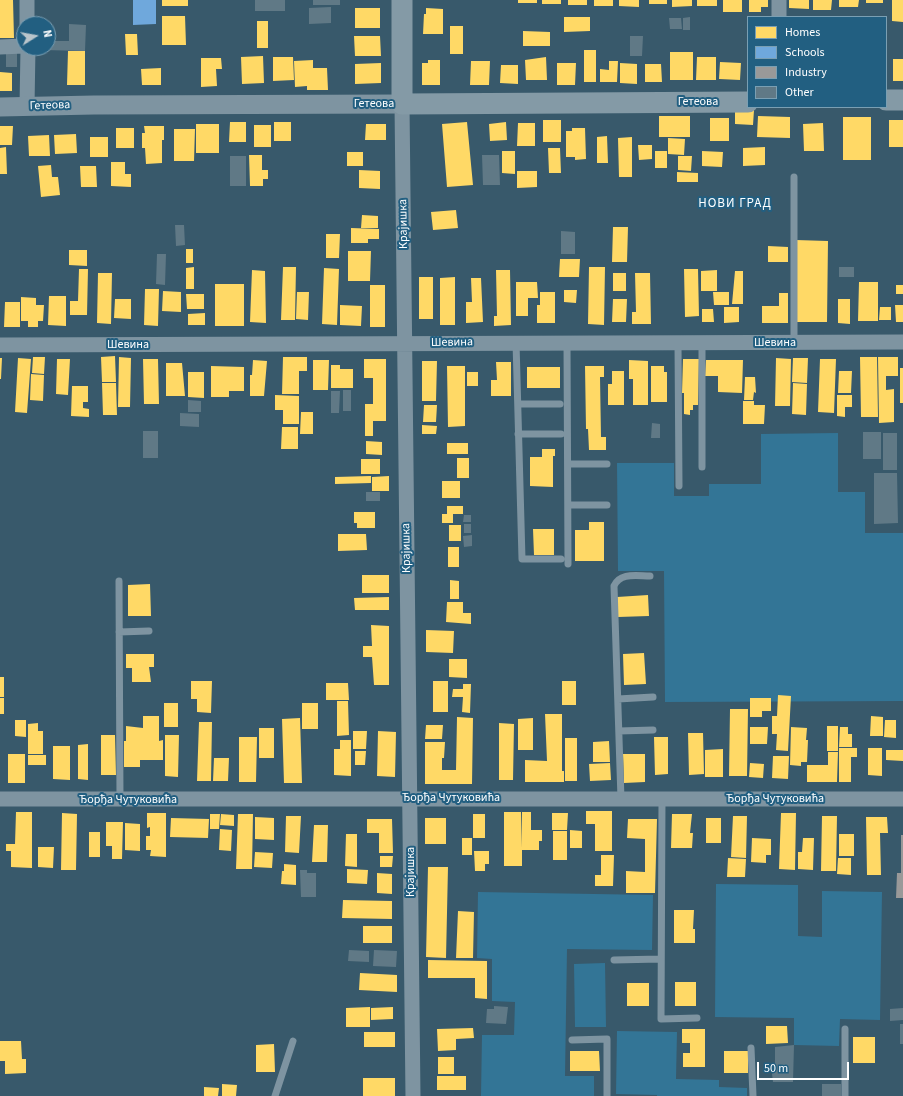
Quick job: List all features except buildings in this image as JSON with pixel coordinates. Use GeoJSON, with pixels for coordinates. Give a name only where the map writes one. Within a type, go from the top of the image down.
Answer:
{"type":"FeatureCollection","features":[{"type":"Feature","properties":{"kind":"main road","name":"Крајишка"},"geometry":{"type":"LineString","coordinates":[[402,0],[402,104]]}},
{"type":"Feature","properties":{"kind":"main road"},"geometry":{"type":"LineString","coordinates":[[887,100],[903,100]]}},
{"type":"Feature","properties":{"kind":"main road","name":"Гетеова"},"geometry":{"type":"LineString","coordinates":[[402,104],[747,102]]}},
{"type":"Feature","properties":{"kind":"street"},"geometry":{"type":"LineString","coordinates":[[27,0],[27,16]]}},
{"type":"Feature","properties":{"kind":"street"},"geometry":{"type":"LineString","coordinates":[[778,0],[779,16]]}},
{"type":"Feature","properties":{"kind":"street"},"geometry":{"type":"LineString","coordinates":[[0,47],[16,46]]}},
{"type":"Feature","properties":{"kind":"street"},"geometry":{"type":"LineString","coordinates":[[27,106],[28,56]]}},
{"type":"Feature","properties":{"kind":"street","name":"Гетеова"},"geometry":{"type":"LineString","coordinates":[[0,107],[402,104]]}},
{"type":"Feature","properties":{"kind":"street","name":"Крајишка"},"geometry":{"type":"LineString","coordinates":[[402,104],[413,1096]]}},
{"type":"Feature","properties":{"kind":"street","name":"Шевина"},"geometry":{"type":"LineString","coordinates":[[0,345],[405,344],[516,342],[903,342]]}},
{"type":"Feature","properties":{"kind":"street","name":"Ђорђа Чутуковића"},"geometry":{"type":"LineString","coordinates":[[0,799],[903,799]]}},
{"type":"Feature","properties":{"kind":"lane"},"geometry":{"type":"LineString","coordinates":[[794,177],[794,343]]}},
{"type":"Feature","properties":{"kind":"lane"},"geometry":{"type":"LineString","coordinates":[[516,342],[522,559],[560,559]]}},
{"type":"Feature","properties":{"kind":"lane"},"geometry":{"type":"LineString","coordinates":[[567,342],[568,564]]}},
{"type":"Feature","properties":{"kind":"lane"},"geometry":{"type":"LineString","coordinates":[[678,343],[679,486]]}},
{"type":"Feature","properties":{"kind":"lane"},"geometry":{"type":"LineString","coordinates":[[702,343],[702,467]]}},
{"type":"Feature","properties":{"kind":"lane"},"geometry":{"type":"LineString","coordinates":[[518,404],[560,404]]}},
{"type":"Feature","properties":{"kind":"lane"},"geometry":{"type":"LineString","coordinates":[[518,434],[561,434]]}},
{"type":"Feature","properties":{"kind":"lane"},"geometry":{"type":"LineString","coordinates":[[568,464],[606,464]]}},
{"type":"Feature","properties":{"kind":"lane"},"geometry":{"type":"LineString","coordinates":[[568,505],[607,505]]}},
{"type":"Feature","properties":{"kind":"lane"},"geometry":{"type":"LineString","coordinates":[[621,799],[614,586],[616,580],[622,576],[650,576]]}},
{"type":"Feature","properties":{"kind":"lane"},"geometry":{"type":"LineString","coordinates":[[119,581],[120,800]]}},
{"type":"Feature","properties":{"kind":"lane"},"geometry":{"type":"LineString","coordinates":[[119,632],[149,631]]}},
{"type":"Feature","properties":{"kind":"lane"},"geometry":{"type":"LineString","coordinates":[[618,699],[653,697]]}},
{"type":"Feature","properties":{"kind":"lane"},"geometry":{"type":"LineString","coordinates":[[619,731],[653,730]]}},
{"type":"Feature","properties":{"kind":"lane"},"geometry":{"type":"LineString","coordinates":[[662,799],[660,959],[661,1019],[697,1018]]}},
{"type":"Feature","properties":{"kind":"lane"},"geometry":{"type":"LineString","coordinates":[[614,960],[660,959]]}},
{"type":"Feature","properties":{"kind":"lane"},"geometry":{"type":"LineString","coordinates":[[845,1029],[845,1096]]}},
{"type":"Feature","properties":{"kind":"lane"},"geometry":{"type":"LineString","coordinates":[[572,1040],[607,1039],[608,1096]]}},
{"type":"Feature","properties":{"kind":"lane"},"geometry":{"type":"LineString","coordinates":[[275,1096],[294,1041]]}},
{"type":"Feature","properties":{"kind":"lane"},"geometry":{"type":"LineString","coordinates":[[752,1048],[753,1096]]}},
{"type":"Feature","properties":{"kind":"shaded area"},"geometry":{"type":"Polygon","coordinates":[[[838,433],[838,492],[865,492],[865,533],[903,533],[903,701],[665,702],[664,571],[618,571],[617,463],[674,463],[674,496],[709,496],[709,484],[761,484],[761,434],[838,433]]]}},
{"type":"Feature","properties":{"kind":"shaded area"},"geometry":{"type":"Polygon","coordinates":[[[716,884],[798,885],[798,936],[822,937],[822,891],[882,892],[880,1020],[840,1019],[839,1046],[794,1045],[794,1018],[715,1017],[716,884]]]}},
{"type":"Feature","properties":{"kind":"shaded area"},"geometry":{"type":"Polygon","coordinates":[[[478,892],[653,895],[652,950],[567,949],[565,1076],[594,1076],[594,1096],[481,1096],[482,1035],[514,1035],[515,1002],[492,1001],[492,959],[477,958],[478,892]]]}},
{"type":"Feature","properties":{"kind":"shaded area"},"geometry":{"type":"Polygon","coordinates":[[[605,963],[606,1027],[575,1027],[574,964],[605,963]]]}},
{"type":"Feature","properties":{"kind":"shaded area"},"geometry":{"type":"Polygon","coordinates":[[[617,1031],[677,1032],[676,1079],[719,1080],[719,1087],[747,1088],[747,1096],[657,1096],[616,1094],[617,1031]]]}},
{"type":"Feature","properties":{"kind":"district","name":"НОВИ ГРАД"},"geometry":{"type":"Point","coordinates":[735,204]}}]}
